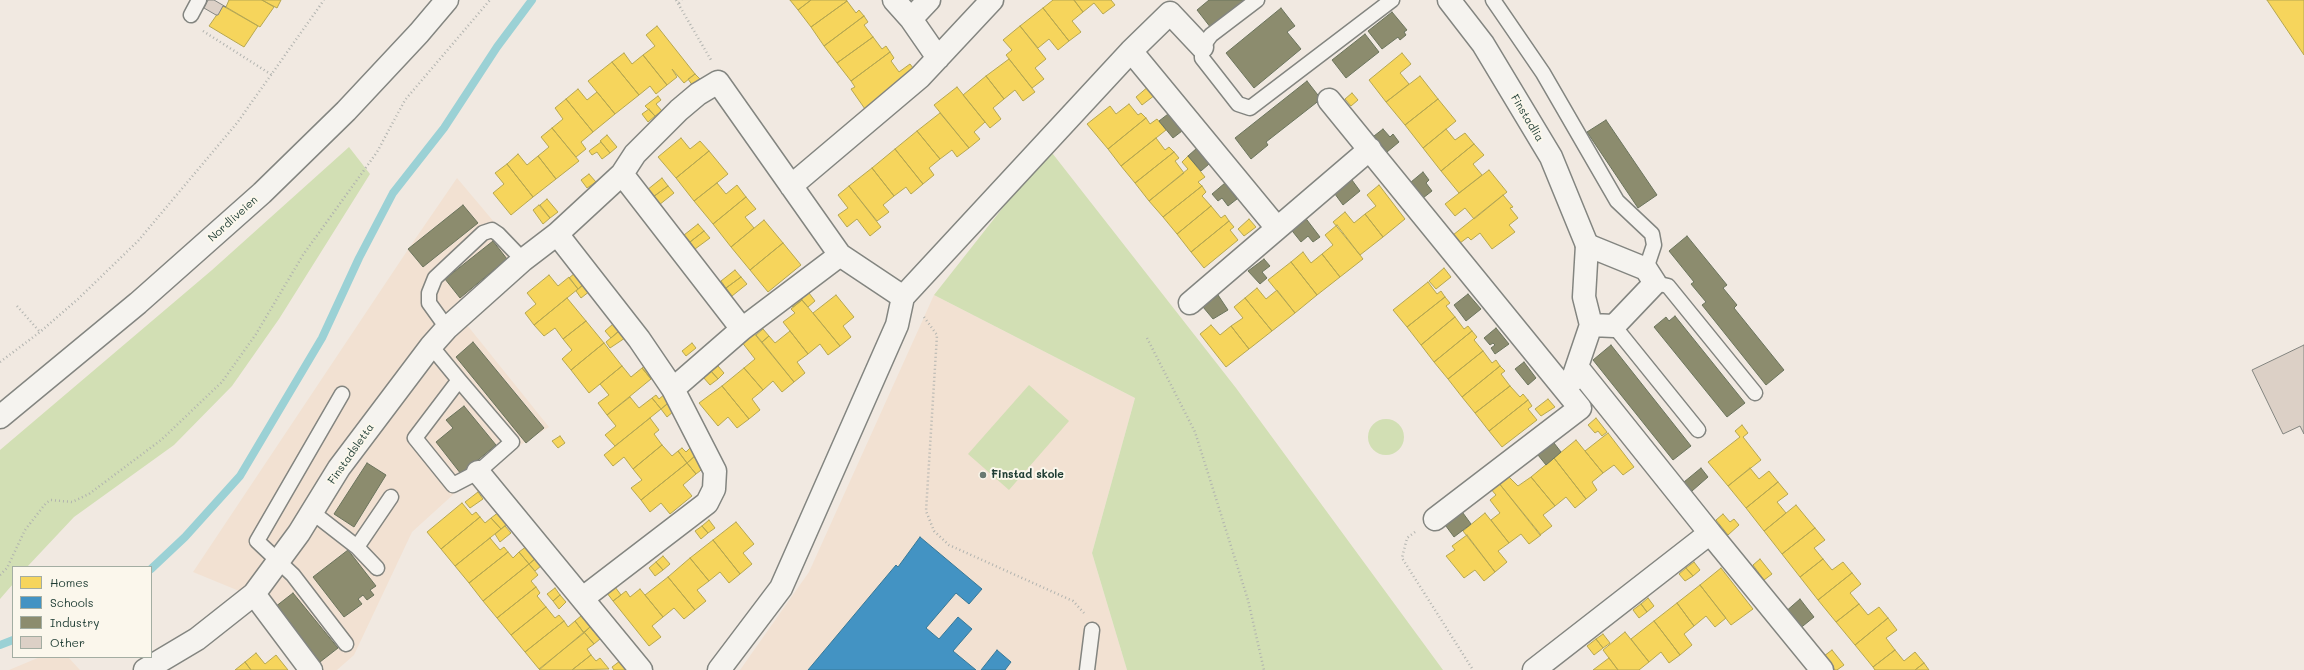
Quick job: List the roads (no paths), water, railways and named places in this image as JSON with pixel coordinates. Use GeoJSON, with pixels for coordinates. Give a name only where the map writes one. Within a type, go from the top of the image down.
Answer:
{"type":"FeatureCollection","features":[{"type":"Feature","properties":{"kind":"street","name":"Nordliveien"},"geometry":{"type":"LineString","coordinates":[[0,417],[138,303],[262,193],[346,111],[419,33],[447,0]]}},
{"type":"Feature","properties":{"kind":"street"},"geometry":{"type":"LineString","coordinates":[[894,0],[911,19],[938,58]]}},
{"type":"Feature","properties":{"kind":"street"},"geometry":{"type":"LineString","coordinates":[[911,19],[929,0]]}},
{"type":"Feature","properties":{"kind":"street"},"geometry":{"type":"LineString","coordinates":[[903,297],[840,255],[791,186],[920,77],[992,0]]}},
{"type":"Feature","properties":{"kind":"street","name":"Finstadlia"},"geometry":{"type":"LineString","coordinates":[[1449,0],[1483,44],[1550,157],[1587,245],[1584,297],[1591,324]]}},
{"type":"Feature","properties":{"kind":"street"},"geometry":{"type":"LineString","coordinates":[[719,670],[781,588],[897,325],[903,297],[1131,51],[1166,6],[1202,47]]}},
{"type":"Feature","properties":{"kind":"street"},"geometry":{"type":"LineString","coordinates":[[1131,51],[1277,228]]}},
{"type":"Feature","properties":{"kind":"street","name":"Finstadsletta"},"geometry":{"type":"LineString","coordinates":[[145,670],[197,639],[254,594],[312,512],[339,468],[431,346],[447,328],[522,260],[557,234],[622,174],[635,154],[678,110],[698,94],[718,82],[791,186]]}},
{"type":"Feature","properties":{"kind":"street"},"geometry":{"type":"LineString","coordinates":[[1329,100],[1580,408],[1435,519]]}},
{"type":"Feature","properties":{"kind":"street"},"geometry":{"type":"LineString","coordinates":[[1190,303],[1370,149]]}},
{"type":"Feature","properties":{"kind":"street"},"geometry":{"type":"LineString","coordinates":[[622,174],[742,328]]}},
{"type":"Feature","properties":{"kind":"street"},"geometry":{"type":"LineString","coordinates":[[557,234],[639,339],[673,389],[715,471],[714,489],[707,503],[583,598]]}},
{"type":"Feature","properties":{"kind":"street"},"geometry":{"type":"LineString","coordinates":[[1568,393],[1591,324],[1614,326],[1650,276],[1587,245]]}},
{"type":"Feature","properties":{"kind":"street"},"geometry":{"type":"LineString","coordinates":[[673,389],[742,328],[840,255]]}},
{"type":"Feature","properties":{"kind":"street"},"geometry":{"type":"LineString","coordinates":[[1577,367],[1822,670]]}},
{"type":"Feature","properties":{"kind":"street"},"geometry":{"type":"LineString","coordinates":[[478,472],[641,670]]}},
{"type":"Feature","properties":{"kind":"street"},"geometry":{"type":"LineString","coordinates":[[1534,670],[1710,533]]}},
{"type":"Feature","properties":{"kind":"street"},"geometry":{"type":"LineString","coordinates":[[254,594],[311,670]]}},
{"type":"Feature","properties":{"kind":"lane"},"geometry":{"type":"LineString","coordinates":[[191,15],[200,0]]}},
{"type":"Feature","properties":{"kind":"lane"},"geometry":{"type":"LineString","coordinates":[[1257,0],[1211,35],[1202,47],[1202,58],[1238,104],[1250,108],[1392,0]]}},
{"type":"Feature","properties":{"kind":"lane"},"geometry":{"type":"LineString","coordinates":[[1494,0],[1543,73],[1617,201],[1652,234],[1654,245],[1650,276],[1668,286],[1755,393]]}},
{"type":"Feature","properties":{"kind":"lane"},"geometry":{"type":"LineString","coordinates":[[447,328],[429,303],[431,288],[435,278],[483,233],[492,230],[498,234],[522,260]]}},
{"type":"Feature","properties":{"kind":"lane"},"geometry":{"type":"LineString","coordinates":[[1614,326],[1698,430]]}},
{"type":"Feature","properties":{"kind":"lane"},"geometry":{"type":"LineString","coordinates":[[431,346],[512,442],[478,472],[453,485],[414,438],[459,380]]}},
{"type":"Feature","properties":{"kind":"lane"},"geometry":{"type":"LineString","coordinates":[[342,394],[257,541],[277,562],[293,575],[346,644]]}},
{"type":"Feature","properties":{"kind":"lane"},"geometry":{"type":"LineString","coordinates":[[357,547],[391,497]]}},
{"type":"Feature","properties":{"kind":"lane"},"geometry":{"type":"LineString","coordinates":[[312,512],[357,547],[377,568]]}},
{"type":"Feature","properties":{"kind":"lane"},"geometry":{"type":"LineString","coordinates":[[1087,670],[1092,630]]}},
{"type":"Feature","properties":{"kind":"waterway"},"geometry":{"type":"LineString","coordinates":[[152,568],[185,537],[240,476],[322,338],[359,258],[393,193],[444,128],[497,47],[532,0]]}},
{"type":"Feature","properties":{"kind":"waterway"},"geometry":{"type":"LineString","coordinates":[[0,645],[12,640]]}},
{"type":"Feature","properties":{"kind":"place","name":"Finstad skole"},"geometry":{"type":"Point","coordinates":[983,475]}}]}
